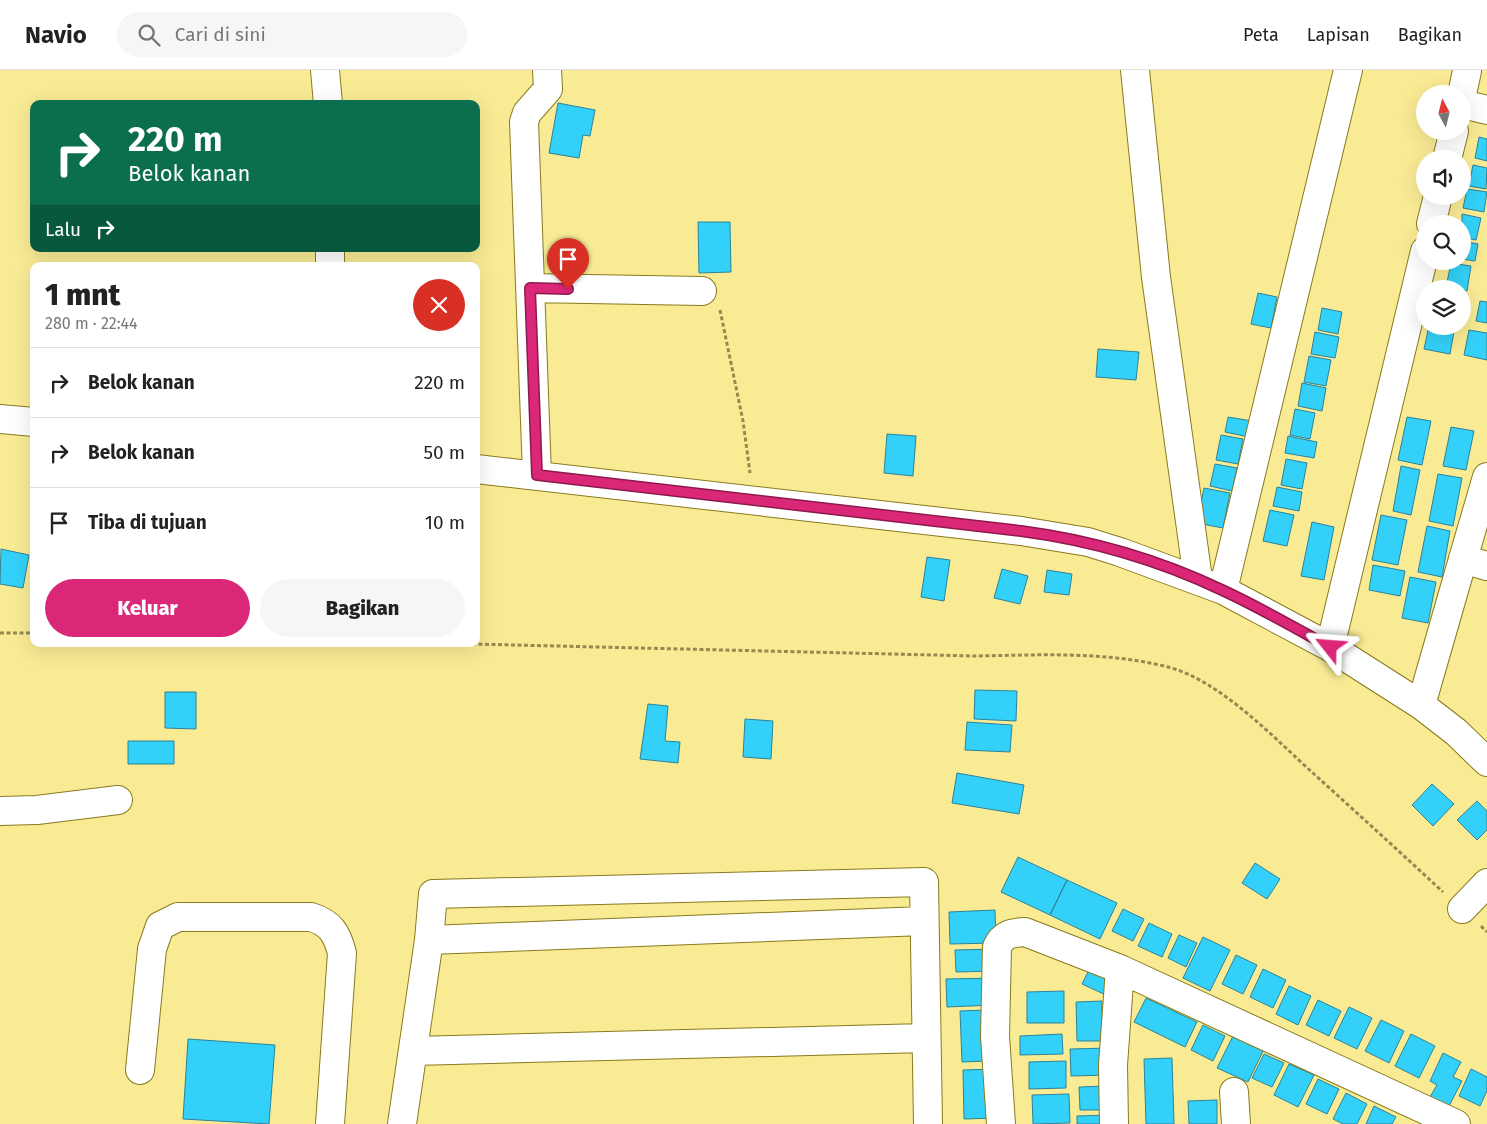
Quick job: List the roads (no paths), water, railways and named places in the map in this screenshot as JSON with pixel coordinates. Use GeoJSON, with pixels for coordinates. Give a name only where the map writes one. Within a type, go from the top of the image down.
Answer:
{"type":"FeatureCollection","features":[{"type":"Feature","properties":{"kind":"street"},"geometry":{"type":"LineString","coordinates":[[325,70],[328,100]]}},
{"type":"Feature","properties":{"kind":"street"},"geometry":{"type":"LineString","coordinates":[[537,475],[524,122],[527,113],[548,89],[547,70]]}},
{"type":"Feature","properties":{"kind":"street"},"geometry":{"type":"LineString","coordinates":[[1135,70],[1156,277],[1198,579]]}},
{"type":"Feature","properties":{"kind":"street"},"geometry":{"type":"LineString","coordinates":[[1223,590],[1348,70]]}},
{"type":"Feature","properties":{"kind":"street"},"geometry":{"type":"LineString","coordinates":[[1471,106],[1487,110]]}},
{"type":"Feature","properties":{"kind":"street"},"geometry":{"type":"LineString","coordinates":[[1330,647],[1420,270]]}},
{"type":"Feature","properties":{"kind":"street"},"geometry":{"type":"LineString","coordinates":[[530,288],[702,291]]}},
{"type":"Feature","properties":{"kind":"street"},"geometry":{"type":"LineString","coordinates":[[0,419],[30,422]]}},
{"type":"Feature","properties":{"kind":"street"},"geometry":{"type":"LineString","coordinates":[[480,469],[1055,536],[1120,552],[1198,579],[1223,590],[1330,647],[1421,705],[1456,732],[1487,762]]}},
{"type":"Feature","properties":{"kind":"street"},"geometry":{"type":"LineString","coordinates":[[1421,705],[1475,562],[1487,477]]}},
{"type":"Feature","properties":{"kind":"street"},"geometry":{"type":"LineString","coordinates":[[0,811],[36,810],[118,800]]}},
{"type":"Feature","properties":{"kind":"street"},"geometry":{"type":"LineString","coordinates":[[402,1124],[429,940],[433,894],[924,882],[923,921],[928,1124]]}},
{"type":"Feature","properties":{"kind":"street"},"geometry":{"type":"LineString","coordinates":[[1462,910],[1487,883]]}},
{"type":"Feature","properties":{"kind":"street"},"geometry":{"type":"LineString","coordinates":[[632,932],[634,889]]}},
{"type":"Feature","properties":{"kind":"street"},"geometry":{"type":"LineString","coordinates":[[140,1070],[152,949],[160,926],[166,921],[178,917],[311,917],[323,921],[332,929],[342,953],[330,1124]]}},
{"type":"Feature","properties":{"kind":"street"},"geometry":{"type":"LineString","coordinates":[[429,940],[923,921]]}},
{"type":"Feature","properties":{"kind":"street"},"geometry":{"type":"LineString","coordinates":[[1002,1124],[995,1036],[997,947],[1001,938],[1011,933],[1025,932],[1120,969],[1456,1124]]}},
{"type":"Feature","properties":{"kind":"street"},"geometry":{"type":"LineString","coordinates":[[1114,1124],[1114,1038],[1120,969]]}},
{"type":"Feature","properties":{"kind":"street"},"geometry":{"type":"LineString","coordinates":[[413,1051],[925,1038]]}},
{"type":"Feature","properties":{"kind":"street"},"geometry":{"type":"LineString","coordinates":[[1234,1092],[1236,1124]]}}]}
